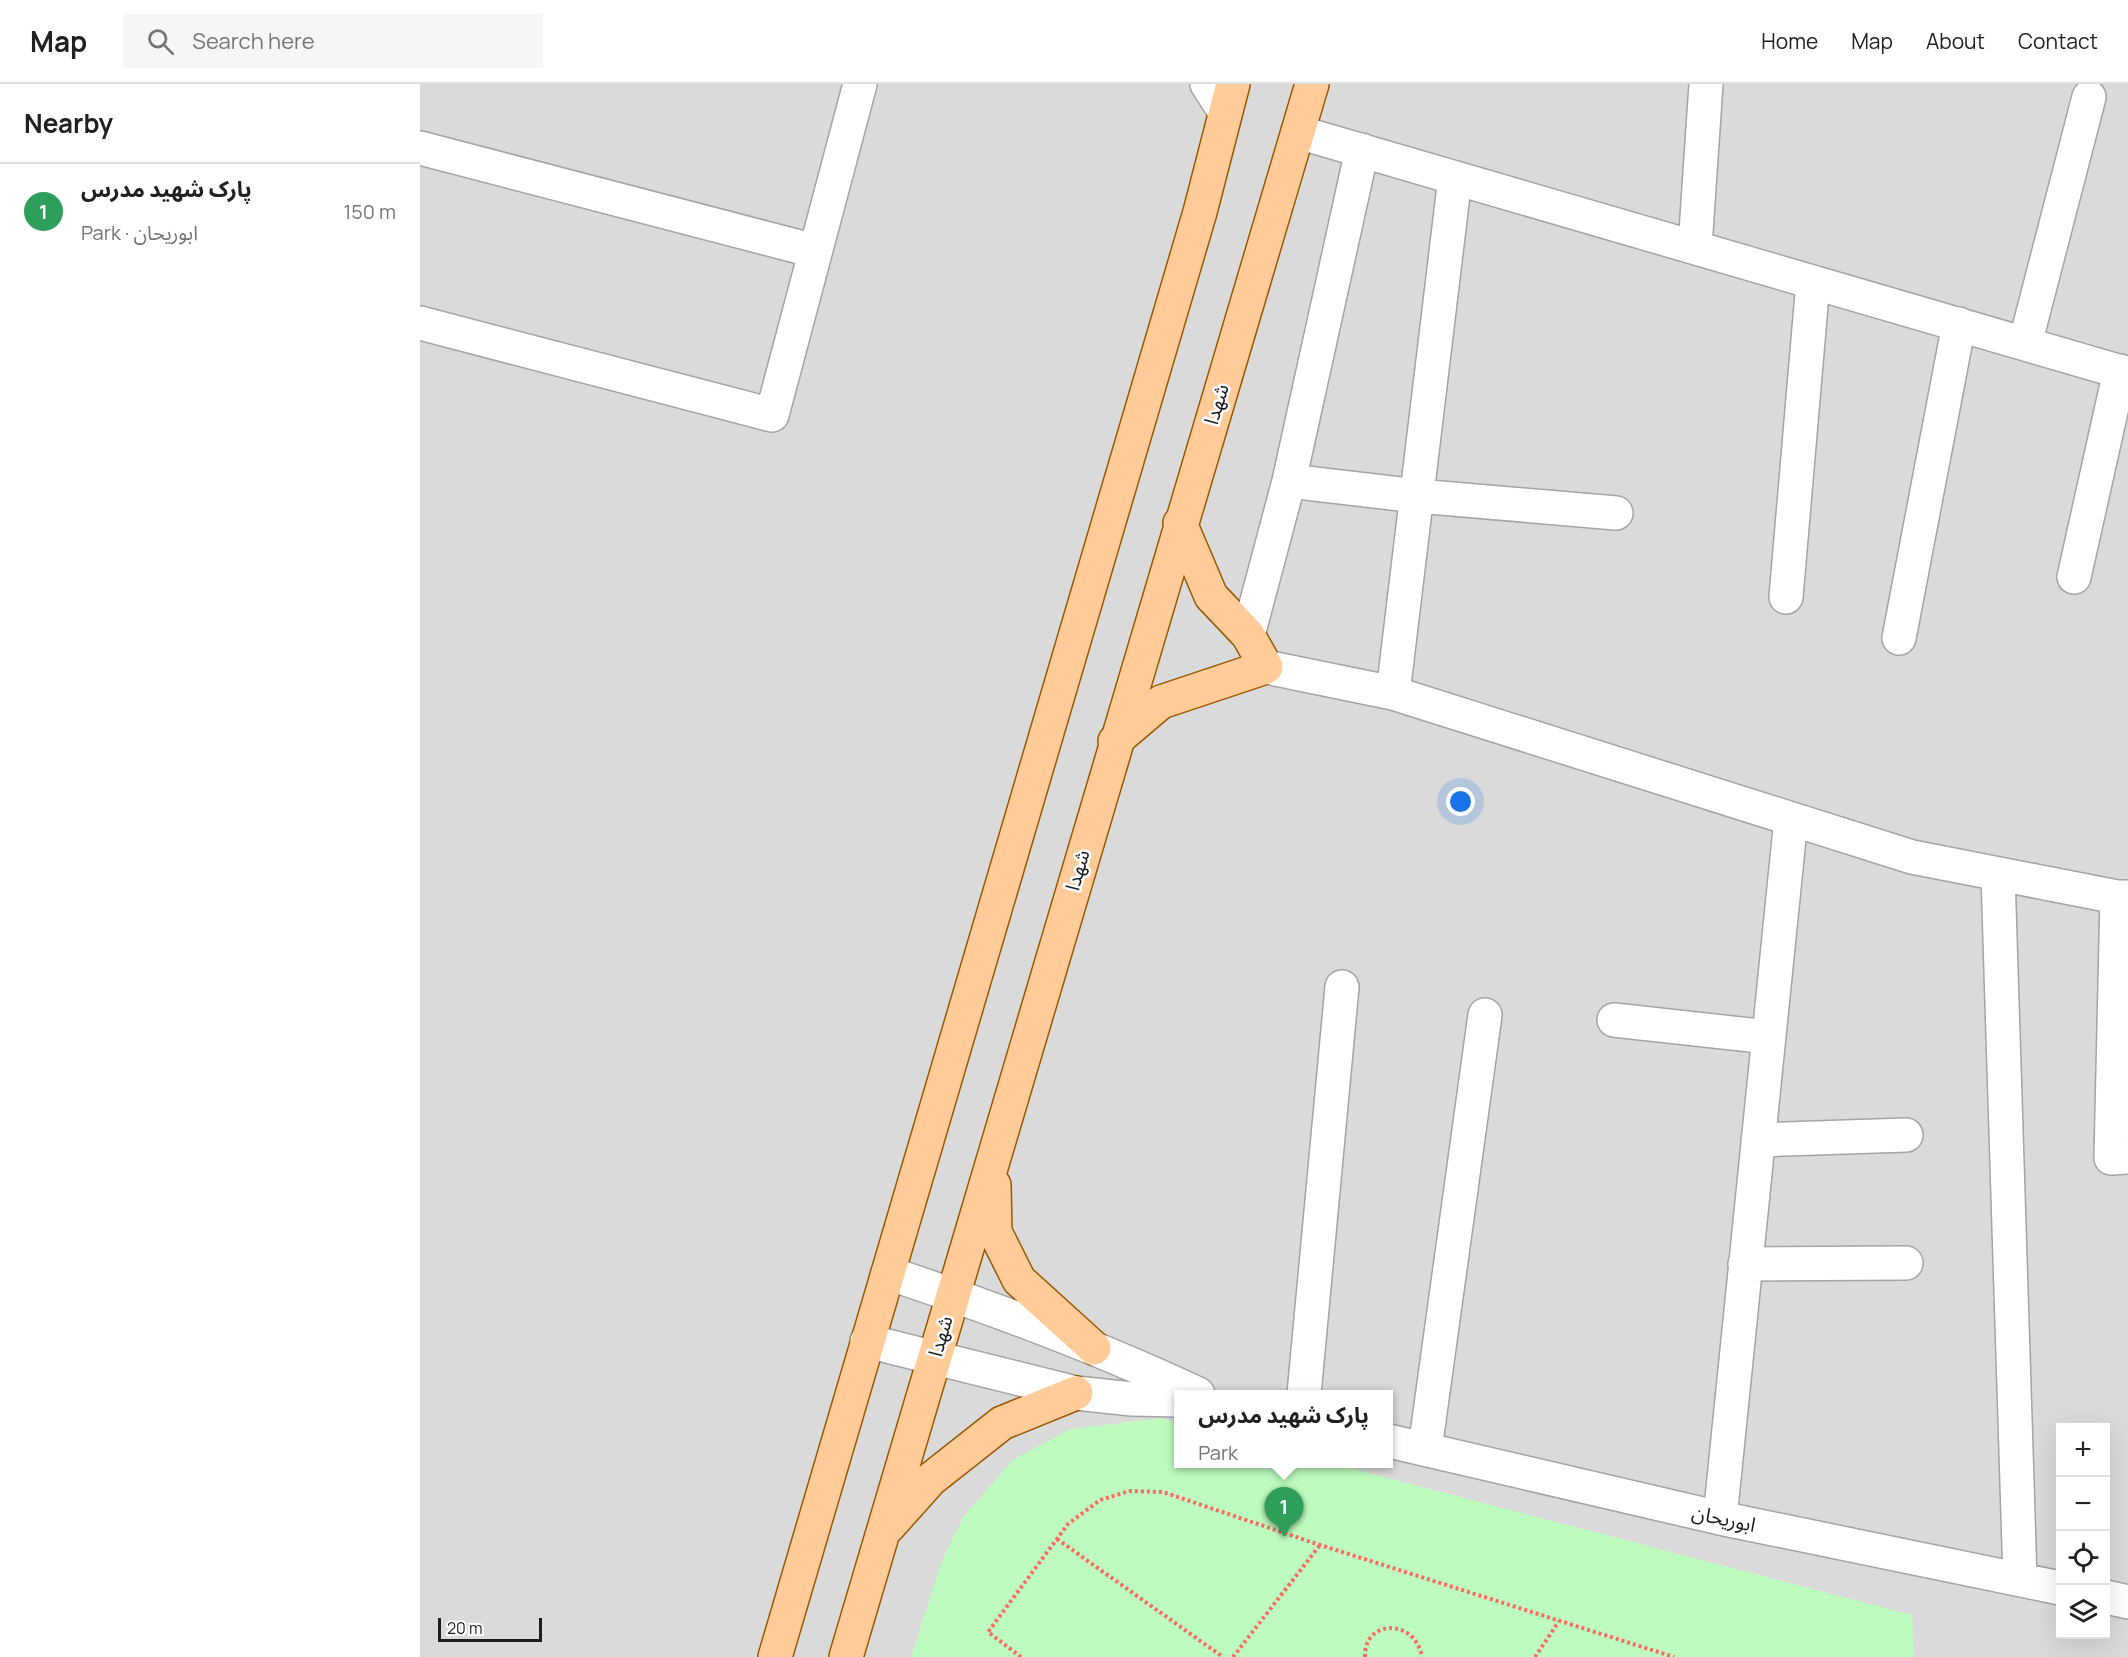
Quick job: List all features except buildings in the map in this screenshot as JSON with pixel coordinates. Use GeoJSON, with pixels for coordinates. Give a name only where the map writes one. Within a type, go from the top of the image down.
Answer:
{"type":"FeatureCollection","features":[{"type":"Feature","properties":{"kind":"main road","name":"شهدا"},"geometry":{"type":"LineString","coordinates":[[846,1657],[1115,741],[1312,84]]}},
{"type":"Feature","properties":{"kind":"main road"},"geometry":{"type":"LineString","coordinates":[[775,1657],[1200,212],[1229,98]]}},
{"type":"Feature","properties":{"kind":"main road"},"geometry":{"type":"LineString","coordinates":[[1115,741],[1161,702],[1266,667],[1248,635],[1211,597],[1180,523]]}},
{"type":"Feature","properties":{"kind":"main road"},"geometry":{"type":"LineString","coordinates":[[994,1153],[995,1232],[1019,1280],[1095,1348]]}},
{"type":"Feature","properties":{"kind":"main road"},"geometry":{"type":"LineString","coordinates":[[882,1532],[931,1479],[1002,1423],[1076,1393]]}},
{"type":"Feature","properties":{"kind":"street"},"geometry":{"type":"LineString","coordinates":[[420,323],[772,415],[860,84]]}},
{"type":"Feature","properties":{"kind":"street"},"geometry":{"type":"LineString","coordinates":[[1207,84],[1229,98]]}},
{"type":"Feature","properties":{"kind":"street"},"geometry":{"type":"LineString","coordinates":[[1695,248],[1706,84]]}},
{"type":"Feature","properties":{"kind":"street"},"geometry":{"type":"LineString","coordinates":[[2025,344],[2089,97]]}},
{"type":"Feature","properties":{"kind":"street"},"geometry":{"type":"LineString","coordinates":[[1298,132],[2124,372],[2074,577]]}},
{"type":"Feature","properties":{"kind":"street"},"geometry":{"type":"LineString","coordinates":[[420,148],[815,251]]}},
{"type":"Feature","properties":{"kind":"street"},"geometry":{"type":"LineString","coordinates":[[1248,635],[1289,481],[1362,150]]}},
{"type":"Feature","properties":{"kind":"street"},"geometry":{"type":"LineString","coordinates":[[1393,693],[1455,177]]}},
{"type":"Feature","properties":{"kind":"street"},"geometry":{"type":"LineString","coordinates":[[1786,597],[1813,282]]}},
{"type":"Feature","properties":{"kind":"street"},"geometry":{"type":"LineString","coordinates":[[1899,638],[1959,324]]}},
{"type":"Feature","properties":{"kind":"street"},"geometry":{"type":"LineString","coordinates":[[1289,481],[1417,496],[1616,513]]}},
{"type":"Feature","properties":{"kind":"street"},"geometry":{"type":"LineString","coordinates":[[1266,667],[1393,693],[1912,857],[2123,897],[2111,1158],[2128,1157]]}},
{"type":"Feature","properties":{"kind":"street"},"geometry":{"type":"LineString","coordinates":[[1720,1518],[1791,819]]}},
{"type":"Feature","properties":{"kind":"street"},"geometry":{"type":"LineString","coordinates":[[1998,874],[2020,1580]]}},
{"type":"Feature","properties":{"kind":"street"},"geometry":{"type":"LineString","coordinates":[[1304,1390],[1342,987]]}},
{"type":"Feature","properties":{"kind":"street"},"geometry":{"type":"LineString","coordinates":[[1425,1449],[1485,1016]]}},
{"type":"Feature","properties":{"kind":"street"},"geometry":{"type":"LineString","coordinates":[[1614,1020],[1769,1037]]}},
{"type":"Feature","properties":{"kind":"street"},"geometry":{"type":"LineString","coordinates":[[1758,1140],[1906,1135]]}},
{"type":"Feature","properties":{"kind":"street"},"geometry":{"type":"LineString","coordinates":[[1746,1264],[1906,1263]]}},
{"type":"Feature","properties":{"kind":"street"},"geometry":{"type":"LineString","coordinates":[[888,1273],[952,1294],[1095,1348],[1187,1390]]}},
{"type":"Feature","properties":{"kind":"street"},"geometry":{"type":"LineString","coordinates":[[867,1341],[1076,1393],[1132,1399],[1174,1400]]}},
{"type":"Feature","properties":{"kind":"street","name":"ابوریحان"},"geometry":{"type":"LineString","coordinates":[[1393,1442],[1720,1518],[2056,1587]]}},
{"type":"Feature","properties":{"kind":"street"},"geometry":{"type":"LineString","coordinates":[[2110,1598],[2128,1602]]}},
{"type":"Feature","properties":{"kind":"path"},"geometry":{"type":"LineString","coordinates":[[1020,1657],[987,1632],[1068,1524],[1100,1500],[1130,1491],[1163,1492],[1320,1545],[1674,1657]]}},
{"type":"Feature","properties":{"kind":"path"},"geometry":{"type":"LineString","coordinates":[[1057,1539],[1223,1657]]}},
{"type":"Feature","properties":{"kind":"path"},"geometry":{"type":"LineString","coordinates":[[1233,1657],[1320,1545]]}},
{"type":"Feature","properties":{"kind":"path"},"geometry":{"type":"LineString","coordinates":[[1535,1657],[1559,1621]]}},
{"type":"Feature","properties":{"kind":"path"},"geometry":{"type":"LineString","coordinates":[[1365,1657],[1367,1644],[1372,1636],[1389,1628],[1408,1632],[1416,1638],[1422,1657]]}},
{"type":"Feature","properties":{"kind":"shaded area"},"geometry":{"type":"Polygon","coordinates":[[[420,84],[2128,84],[2128,1657],[420,1657],[420,84]]]}},
{"type":"Feature","properties":{"kind":"green space"},"geometry":{"type":"Polygon","coordinates":[[[1161,1418],[1174,1422],[1174,1468],[1349,1468],[1912,1615],[1914,1657],[911,1657],[943,1558],[964,1516],[1013,1460],[1070,1429],[1161,1418]]]}},
{"type":"Feature","properties":{"kind":"place","name":"پارک شهید مدرس"},"geometry":{"type":"Point","coordinates":[1284,1537]}}]}
